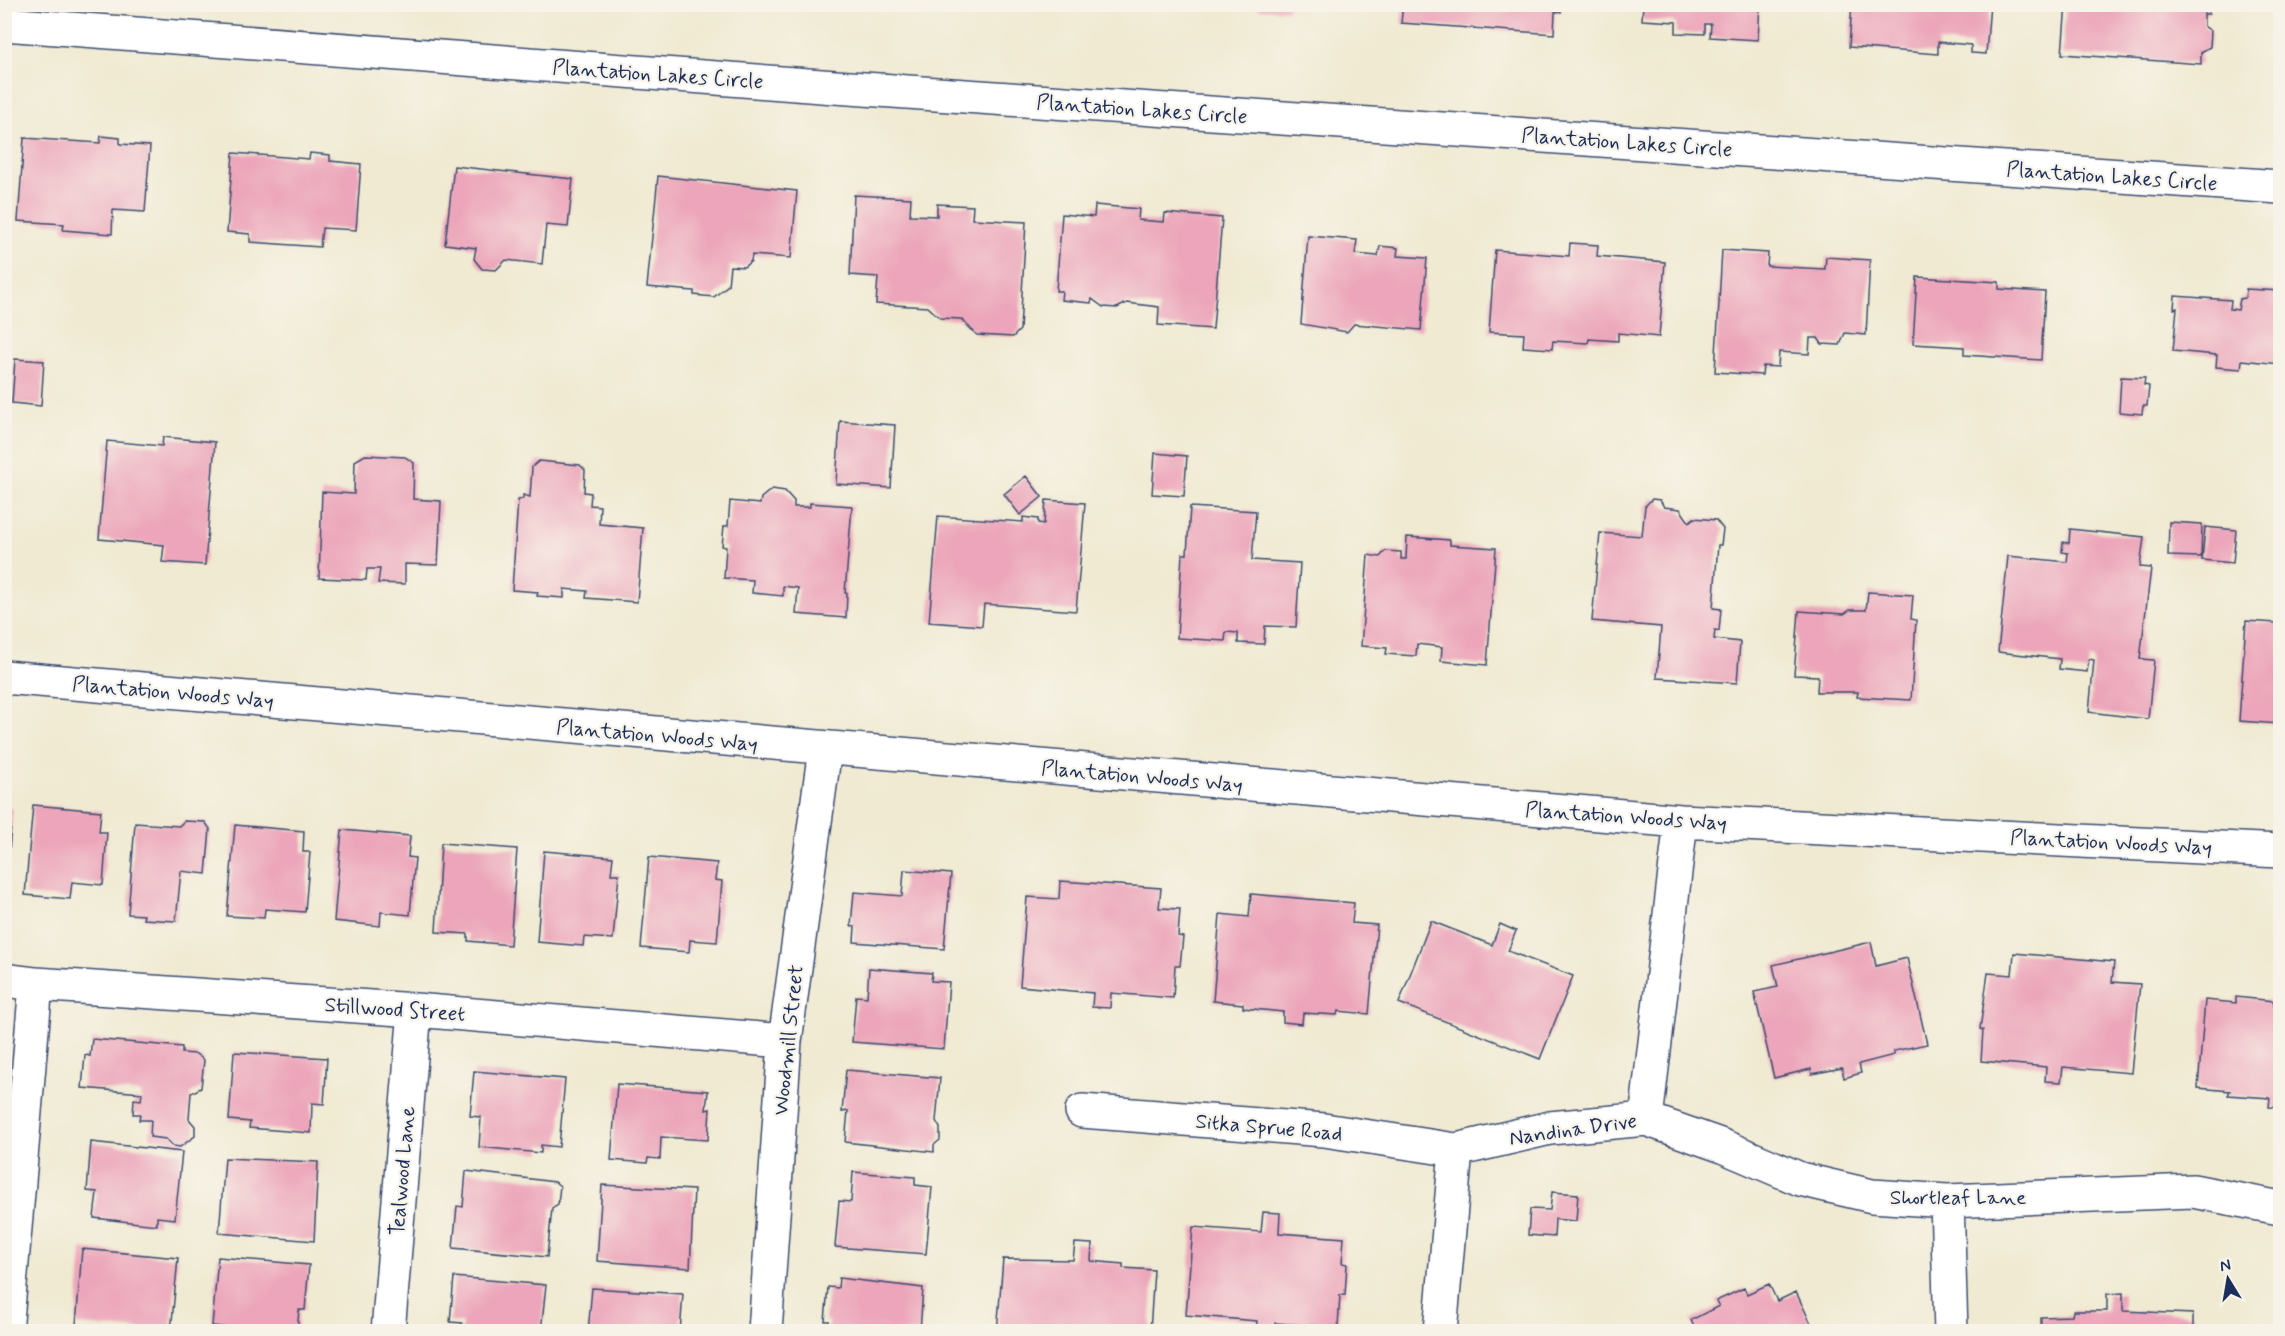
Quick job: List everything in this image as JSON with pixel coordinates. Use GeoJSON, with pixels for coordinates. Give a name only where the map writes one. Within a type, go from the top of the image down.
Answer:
{"type":"FeatureCollection","features":[{"type":"Feature","properties":{"kind":"street","name":"Plantation Lakes Circle"},"geometry":{"type":"LineString","coordinates":[[4,24],[835,87],[2280,188]]}},
{"type":"Feature","properties":{"kind":"street","name":"Plantation Woods Way"},"geometry":{"type":"LineString","coordinates":[[4,677],[1681,822],[2280,851]]}},
{"type":"Feature","properties":{"kind":"street","name":"Woodmill Street"},"geometry":{"type":"LineString","coordinates":[[765,1332],[785,1041],[825,749]]}},
{"type":"Feature","properties":{"kind":"street","name":"Nandina Drive"},"geometry":{"type":"LineString","coordinates":[[1456,1150],[1550,1128],[1646,1119],[1681,822]]}},
{"type":"Feature","properties":{"kind":"street","name":"Stillwood Street"},"geometry":{"type":"LineString","coordinates":[[4,980],[415,1010],[785,1041]]}},
{"type":"Feature","properties":{"kind":"street"},"geometry":{"type":"LineString","coordinates":[[6,1332],[36,984]]}},
{"type":"Feature","properties":{"kind":"street","name":"Tealwood Lane"},"geometry":{"type":"LineString","coordinates":[[388,1332],[415,1010]]}},
{"type":"Feature","properties":{"kind":"street","name":"Sitka Sprue Road"},"geometry":{"type":"LineString","coordinates":[[1082,1111],[1324,1130],[1456,1150]]}},
{"type":"Feature","properties":{"kind":"street","name":"Shortleaf Lane"},"geometry":{"type":"LineString","coordinates":[[1646,1119],[1720,1145],[1800,1179],[1872,1196],[1947,1201],[2193,1191],[2280,1208]]}},
{"type":"Feature","properties":{"kind":"street"},"geometry":{"type":"LineString","coordinates":[[1440,1332],[1456,1150]]}},
{"type":"Feature","properties":{"kind":"street"},"geometry":{"type":"LineString","coordinates":[[1947,1201],[1951,1332]]}},
{"type":"Feature","properties":{"kind":"building"},"geometry":{"type":"Polygon","coordinates":[[[1258,4],[1289,4],[1288,10],[1258,9],[1258,4]]]}},
{"type":"Feature","properties":{"kind":"building"},"geometry":{"type":"Polygon","coordinates":[[[1403,4],[1562,4],[1561,12],[1555,12],[1554,34],[1401,23],[1403,4]]]}},
{"type":"Feature","properties":{"kind":"building"},"geometry":{"type":"Polygon","coordinates":[[[1643,4],[1760,4],[1758,40],[1710,37],[1711,24],[1705,24],[1705,34],[1676,33],[1676,22],[1642,20],[1643,4]]]}},
{"type":"Feature","properties":{"kind":"building"},"geometry":{"type":"Polygon","coordinates":[[[1852,4],[1990,4],[1986,54],[1971,53],[1971,45],[1938,42],[1938,54],[1849,47],[1852,4]]]}},
{"type":"Feature","properties":{"kind":"building"},"geometry":{"type":"Polygon","coordinates":[[[2066,4],[2209,4],[2209,14],[2204,14],[2204,26],[2211,31],[2210,47],[2201,52],[2201,64],[2062,54],[2066,4]]]}},
{"type":"Feature","properties":{"kind":"building"},"geometry":{"type":"Polygon","coordinates":[[[101,136],[120,138],[120,144],[150,146],[145,212],[113,210],[112,234],[63,230],[64,224],[18,221],[24,138],[100,143],[101,136]]]}},
{"type":"Feature","properties":{"kind":"building"},"geometry":{"type":"Polygon","coordinates":[[[233,153],[309,159],[310,153],[330,155],[330,161],[361,164],[356,230],[322,228],[320,247],[250,242],[250,234],[227,232],[233,153]]]}},
{"type":"Feature","properties":{"kind":"building"},"geometry":{"type":"Polygon","coordinates":[[[454,166],[573,179],[568,227],[546,225],[542,264],[506,260],[496,270],[482,269],[474,259],[476,248],[445,244],[454,166]]]}},
{"type":"Feature","properties":{"kind":"building"},"geometry":{"type":"Polygon","coordinates":[[[658,176],[797,191],[791,258],[752,255],[751,261],[744,267],[730,266],[728,285],[714,297],[694,295],[694,291],[647,287],[658,176]]]}},
{"type":"Feature","properties":{"kind":"building"},"geometry":{"type":"Polygon","coordinates":[[[854,195],[911,198],[910,215],[937,216],[937,204],[973,206],[972,219],[1026,222],[1020,330],[1013,337],[977,335],[961,319],[940,318],[928,307],[876,304],[878,277],[850,275],[854,195]]]}},
{"type":"Feature","properties":{"kind":"building"},"geometry":{"type":"Polygon","coordinates":[[[1095,205],[1139,209],[1138,220],[1164,222],[1165,213],[1222,218],[1213,329],[1158,325],[1159,307],[1127,303],[1117,308],[1103,307],[1092,299],[1091,303],[1061,300],[1062,291],[1056,291],[1062,214],[1094,217],[1095,205]]]}},
{"type":"Feature","properties":{"kind":"building"},"geometry":{"type":"Polygon","coordinates":[[[1308,236],[1357,240],[1355,254],[1378,256],[1380,246],[1398,248],[1397,256],[1427,258],[1421,330],[1354,324],[1347,332],[1301,324],[1308,236]]]}},
{"type":"Feature","properties":{"kind":"building"},"geometry":{"type":"Polygon","coordinates":[[[1570,243],[1598,245],[1597,256],[1665,262],[1659,337],[1618,333],[1618,341],[1589,339],[1588,343],[1553,341],[1552,349],[1523,347],[1524,334],[1489,332],[1495,250],[1569,256],[1570,243]]]}},
{"type":"Feature","properties":{"kind":"building"},"geometry":{"type":"Polygon","coordinates":[[[1722,250],[1768,253],[1767,266],[1825,269],[1826,257],[1870,260],[1866,335],[1845,333],[1840,345],[1822,344],[1818,338],[1810,338],[1809,354],[1779,352],[1778,367],[1763,366],[1762,375],[1715,372],[1722,250]]]}},
{"type":"Feature","properties":{"kind":"building"},"geometry":{"type":"Polygon","coordinates":[[[1917,277],[1999,282],[1999,289],[2045,292],[2041,360],[1964,355],[1964,347],[1913,344],[1917,277]]]}},
{"type":"Feature","properties":{"kind":"building"},"geometry":{"type":"Polygon","coordinates":[[[2246,289],[2280,291],[2280,364],[2242,360],[2241,369],[2216,367],[2217,355],[2173,351],[2177,308],[2174,309],[2175,296],[2231,300],[2230,309],[2238,310],[2240,299],[2245,298],[2246,289]]]}},
{"type":"Feature","properties":{"kind":"building"},"geometry":{"type":"Polygon","coordinates":[[[15,359],[44,361],[41,406],[12,403],[15,359]]]}},
{"type":"Feature","properties":{"kind":"building"},"geometry":{"type":"Polygon","coordinates":[[[2121,377],[2145,378],[2144,385],[2149,386],[2147,406],[2143,406],[2142,414],[2119,412],[2121,377]]]}},
{"type":"Feature","properties":{"kind":"building"},"geometry":{"type":"Polygon","coordinates":[[[840,421],[895,425],[891,488],[836,484],[840,421]]]}},
{"type":"Feature","properties":{"kind":"building"},"geometry":{"type":"Polygon","coordinates":[[[163,437],[215,442],[205,565],[162,562],[164,545],[99,539],[107,441],[162,446],[163,437]]]}},
{"type":"Feature","properties":{"kind":"building"},"geometry":{"type":"Polygon","coordinates":[[[1155,453],[1187,456],[1184,496],[1152,494],[1155,453]]]}},
{"type":"Feature","properties":{"kind":"building"},"geometry":{"type":"Polygon","coordinates":[[[365,455],[405,457],[414,463],[413,499],[441,501],[438,565],[405,564],[405,584],[378,583],[380,569],[367,569],[366,580],[319,578],[322,492],[354,494],[355,461],[365,455]]]}},
{"type":"Feature","properties":{"kind":"building"},"geometry":{"type":"Polygon","coordinates":[[[539,461],[580,465],[585,470],[584,492],[591,493],[590,505],[600,506],[599,524],[643,528],[637,602],[586,598],[587,591],[564,589],[564,598],[537,596],[538,592],[512,590],[518,500],[523,499],[523,495],[530,497],[532,467],[539,461]]]}},
{"type":"Feature","properties":{"kind":"building"},"geometry":{"type":"Polygon","coordinates":[[[1026,476],[1042,497],[1020,515],[1004,494],[1026,476]]]}},
{"type":"Feature","properties":{"kind":"building"},"geometry":{"type":"Polygon","coordinates":[[[772,489],[785,491],[794,501],[794,507],[810,507],[810,503],[852,506],[845,593],[847,593],[846,618],[796,614],[798,588],[783,586],[783,596],[752,593],[753,580],[724,578],[726,547],[722,546],[724,526],[728,526],[730,501],[760,504],[761,498],[772,489]]]}},
{"type":"Feature","properties":{"kind":"building"},"geometry":{"type":"Polygon","coordinates":[[[1652,499],[1660,500],[1664,507],[1680,509],[1689,522],[1694,518],[1716,520],[1723,529],[1721,545],[1718,545],[1713,608],[1721,609],[1719,631],[1715,630],[1714,639],[1740,642],[1737,683],[1657,678],[1661,627],[1592,621],[1600,533],[1642,536],[1645,506],[1652,499]]]}},
{"type":"Feature","properties":{"kind":"building"},"geometry":{"type":"Polygon","coordinates":[[[1046,500],[1085,503],[1076,611],[984,604],[982,626],[929,622],[938,516],[1023,522],[1023,517],[1038,519],[1038,523],[1044,524],[1046,500]]]}},
{"type":"Feature","properties":{"kind":"building"},"geometry":{"type":"Polygon","coordinates":[[[1190,507],[1256,511],[1252,560],[1300,563],[1296,627],[1265,626],[1264,644],[1238,643],[1238,633],[1226,632],[1225,641],[1177,638],[1182,554],[1187,554],[1190,507]]]}},
{"type":"Feature","properties":{"kind":"building"},"geometry":{"type":"Polygon","coordinates":[[[2169,522],[2202,524],[2201,557],[2168,556],[2169,522]]]}},
{"type":"Feature","properties":{"kind":"building"},"geometry":{"type":"Polygon","coordinates":[[[2205,527],[2236,530],[2233,563],[2202,560],[2205,527]]]}},
{"type":"Feature","properties":{"kind":"building"},"geometry":{"type":"Polygon","coordinates":[[[2070,529],[2144,537],[2140,567],[2151,568],[2140,659],[2154,660],[2148,719],[2089,712],[2094,660],[2089,659],[2087,672],[2059,669],[2060,659],[1998,652],[2008,556],[2067,562],[2068,553],[2062,552],[2063,542],[2069,543],[2070,529]]]}},
{"type":"Feature","properties":{"kind":"building"},"geometry":{"type":"Polygon","coordinates":[[[1407,537],[1450,540],[1450,545],[1496,548],[1487,665],[1441,661],[1442,647],[1417,644],[1416,656],[1386,654],[1387,648],[1361,646],[1368,555],[1380,557],[1385,551],[1401,552],[1401,559],[1406,559],[1407,537]]]}},
{"type":"Feature","properties":{"kind":"building"},"geometry":{"type":"Polygon","coordinates":[[[1868,592],[1913,595],[1911,619],[1916,620],[1911,700],[1857,697],[1858,692],[1817,692],[1818,676],[1794,675],[1799,611],[1844,614],[1850,610],[1866,610],[1868,592]]]}},
{"type":"Feature","properties":{"kind":"building"},"geometry":{"type":"Polygon","coordinates":[[[2278,602],[2280,602],[2280,724],[2239,721],[2246,621],[2277,623],[2278,602]]]}},
{"type":"Feature","properties":{"kind":"building"},"geometry":{"type":"Polygon","coordinates":[[[33,805],[101,811],[99,832],[107,832],[103,885],[72,882],[70,899],[25,895],[33,805]]]}},
{"type":"Feature","properties":{"kind":"building"},"geometry":{"type":"Polygon","coordinates":[[[5,808],[12,809],[6,897],[5,896],[5,808]]]}},
{"type":"Feature","properties":{"kind":"building"},"geometry":{"type":"Polygon","coordinates":[[[184,821],[205,822],[210,829],[206,874],[181,871],[176,921],[143,919],[144,915],[128,914],[135,823],[179,826],[184,821]]]}},
{"type":"Feature","properties":{"kind":"building"},"geometry":{"type":"Polygon","coordinates":[[[235,825],[304,831],[303,852],[310,852],[305,912],[265,909],[264,918],[227,916],[235,825]]]}},
{"type":"Feature","properties":{"kind":"building"},"geometry":{"type":"Polygon","coordinates":[[[342,830],[410,836],[408,857],[415,858],[410,915],[381,912],[380,926],[334,921],[342,830]]]}},
{"type":"Feature","properties":{"kind":"building"},"geometry":{"type":"Polygon","coordinates":[[[441,843],[517,849],[510,945],[468,941],[468,934],[436,932],[441,843]]]}},
{"type":"Feature","properties":{"kind":"building"},"geometry":{"type":"Polygon","coordinates":[[[544,851],[613,857],[611,874],[619,874],[613,939],[584,937],[583,946],[537,942],[544,851]]]}},
{"type":"Feature","properties":{"kind":"building"},"geometry":{"type":"Polygon","coordinates":[[[649,857],[717,863],[715,880],[722,881],[717,942],[690,940],[689,952],[641,948],[649,857]]]}},
{"type":"Feature","properties":{"kind":"building"},"geometry":{"type":"Polygon","coordinates":[[[904,870],[951,874],[944,949],[854,942],[855,927],[851,926],[854,892],[902,896],[904,870]]]}},
{"type":"Feature","properties":{"kind":"building"},"geometry":{"type":"Polygon","coordinates":[[[1060,881],[1161,888],[1159,908],[1180,909],[1178,936],[1183,937],[1180,966],[1175,966],[1173,998],[1111,993],[1110,1008],[1092,1007],[1093,993],[1020,986],[1027,897],[1059,899],[1060,881]]]}},
{"type":"Feature","properties":{"kind":"building"},"geometry":{"type":"Polygon","coordinates":[[[1251,894],[1354,903],[1352,923],[1377,925],[1369,1014],[1338,1011],[1337,1015],[1303,1013],[1302,1024],[1283,1022],[1283,1012],[1243,1008],[1243,1004],[1213,1001],[1220,914],[1249,917],[1251,894]]]}},
{"type":"Feature","properties":{"kind":"building"},"geometry":{"type":"Polygon","coordinates":[[[1431,921],[1492,945],[1500,924],[1516,931],[1508,951],[1573,976],[1540,1059],[1399,1003],[1431,921]]]}},
{"type":"Feature","properties":{"kind":"building"},"geometry":{"type":"Polygon","coordinates":[[[1871,942],[1876,966],[1907,958],[1927,1044],[1894,1051],[1894,1055],[1859,1064],[1861,1073],[1844,1078],[1842,1068],[1812,1074],[1811,1069],[1774,1078],[1754,992],[1778,987],[1773,965],[1871,942]]]}},
{"type":"Feature","properties":{"kind":"building"},"geometry":{"type":"Polygon","coordinates":[[[2014,953],[2114,962],[2112,982],[2140,984],[2131,1073],[2063,1067],[2061,1082],[2045,1081],[2046,1067],[1981,1061],[1983,1030],[1980,1029],[1988,973],[2012,975],[2014,953]]]}},
{"type":"Feature","properties":{"kind":"building"},"geometry":{"type":"Polygon","coordinates":[[[869,968],[932,973],[931,981],[949,982],[944,1049],[852,1042],[856,996],[867,997],[869,968]]]}},
{"type":"Feature","properties":{"kind":"building"},"geometry":{"type":"Polygon","coordinates":[[[2278,984],[2280,984],[2280,1108],[2269,1107],[2270,1098],[2228,1095],[2230,1091],[2198,1088],[2205,1000],[2236,1003],[2236,997],[2274,1001],[2274,1006],[2277,1005],[2278,984]]]}},
{"type":"Feature","properties":{"kind":"building"},"geometry":{"type":"Polygon","coordinates":[[[92,1039],[182,1047],[182,1053],[196,1054],[204,1060],[201,1088],[191,1093],[189,1119],[195,1126],[195,1136],[180,1147],[173,1146],[166,1139],[150,1137],[151,1120],[139,1120],[140,1114],[133,1114],[134,1099],[141,1100],[142,1093],[82,1088],[85,1055],[90,1056],[92,1039]]]}},
{"type":"Feature","properties":{"kind":"building"},"geometry":{"type":"Polygon","coordinates":[[[234,1052],[327,1058],[324,1104],[312,1103],[311,1133],[249,1128],[250,1122],[229,1120],[234,1052]]]}},
{"type":"Feature","properties":{"kind":"building"},"geometry":{"type":"Polygon","coordinates":[[[846,1070],[940,1078],[936,1121],[940,1128],[940,1140],[934,1145],[934,1152],[845,1142],[848,1111],[842,1112],[846,1070]]]}},
{"type":"Feature","properties":{"kind":"building"},"geometry":{"type":"Polygon","coordinates":[[[474,1071],[565,1079],[559,1147],[541,1145],[541,1153],[479,1147],[481,1117],[470,1116],[474,1071]]]}},
{"type":"Feature","properties":{"kind":"building"},"geometry":{"type":"Polygon","coordinates":[[[617,1084],[708,1091],[706,1110],[710,1109],[708,1140],[661,1137],[660,1159],[648,1158],[647,1163],[611,1160],[617,1084]]]}},
{"type":"Feature","properties":{"kind":"building"},"geometry":{"type":"Polygon","coordinates":[[[91,1142],[182,1152],[175,1219],[157,1217],[157,1225],[94,1218],[97,1192],[87,1191],[91,1142]]]}},
{"type":"Feature","properties":{"kind":"building"},"geometry":{"type":"Polygon","coordinates":[[[225,1158],[318,1162],[314,1241],[219,1233],[225,1158]]]}},
{"type":"Feature","properties":{"kind":"building"},"geometry":{"type":"Polygon","coordinates":[[[466,1171],[555,1182],[560,1186],[558,1204],[552,1208],[547,1257],[453,1248],[457,1206],[463,1207],[466,1171]]]}},
{"type":"Feature","properties":{"kind":"building"},"geometry":{"type":"Polygon","coordinates":[[[853,1172],[915,1177],[915,1185],[932,1187],[926,1254],[835,1247],[839,1201],[851,1202],[853,1172]]]}},
{"type":"Feature","properties":{"kind":"building"},"geometry":{"type":"Polygon","coordinates":[[[602,1185],[694,1190],[690,1268],[597,1261],[602,1185]]]}},
{"type":"Feature","properties":{"kind":"building"},"geometry":{"type":"Polygon","coordinates":[[[1552,1192],[1578,1194],[1576,1221],[1555,1219],[1554,1237],[1528,1235],[1530,1209],[1550,1210],[1552,1192]]]}},
{"type":"Feature","properties":{"kind":"building"},"geometry":{"type":"Polygon","coordinates":[[[1263,1212],[1280,1213],[1279,1233],[1344,1238],[1342,1263],[1347,1264],[1345,1295],[1340,1295],[1338,1327],[1275,1323],[1274,1332],[1256,1332],[1257,1321],[1186,1315],[1193,1227],[1261,1232],[1263,1212]]]}},
{"type":"Feature","properties":{"kind":"building"},"geometry":{"type":"Polygon","coordinates":[[[1075,1243],[1092,1244],[1091,1261],[1123,1264],[1123,1268],[1154,1270],[1150,1332],[997,1332],[1003,1259],[1073,1260],[1075,1243]]]}},
{"type":"Feature","properties":{"kind":"building"},"geometry":{"type":"Polygon","coordinates":[[[82,1249],[178,1258],[171,1332],[76,1325],[82,1249]]]}},
{"type":"Feature","properties":{"kind":"building"},"geometry":{"type":"Polygon","coordinates":[[[218,1257],[309,1265],[305,1310],[299,1310],[297,1332],[230,1332],[230,1328],[212,1326],[218,1257]]]}},
{"type":"Feature","properties":{"kind":"building"},"geometry":{"type":"Polygon","coordinates":[[[454,1277],[546,1285],[541,1332],[461,1332],[462,1323],[450,1322],[454,1277]]]}},
{"type":"Feature","properties":{"kind":"building"},"geometry":{"type":"Polygon","coordinates":[[[839,1278],[923,1288],[920,1332],[828,1332],[829,1321],[825,1321],[828,1287],[838,1288],[839,1278]]]}},
{"type":"Feature","properties":{"kind":"building"},"geometry":{"type":"Polygon","coordinates":[[[1769,1284],[1777,1301],[1796,1292],[1815,1332],[1696,1332],[1691,1320],[1719,1306],[1716,1301],[1744,1288],[1747,1294],[1769,1284]]]}},
{"type":"Feature","properties":{"kind":"building"},"geometry":{"type":"Polygon","coordinates":[[[592,1288],[683,1294],[680,1332],[588,1332],[592,1288]]]}},
{"type":"Feature","properties":{"kind":"building"},"geometry":{"type":"Polygon","coordinates":[[[2123,1293],[2123,1311],[2193,1314],[2193,1332],[2041,1332],[2041,1317],[2072,1316],[2073,1311],[2107,1311],[2107,1294],[2123,1293]]]}},
{"type":"Feature","properties":{"kind":"building"},"geometry":{"type":"Polygon","coordinates":[[[2236,1324],[2262,1331],[2262,1332],[2234,1332],[2236,1324]]]}}]}
